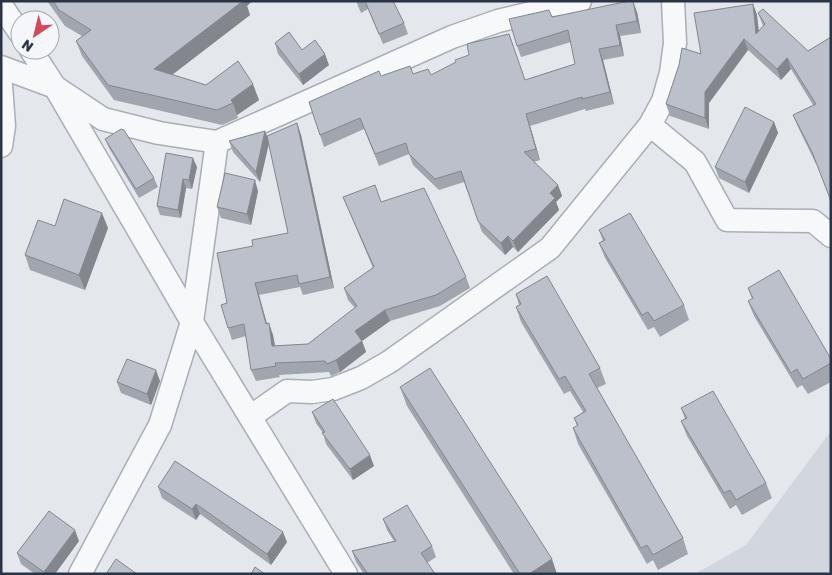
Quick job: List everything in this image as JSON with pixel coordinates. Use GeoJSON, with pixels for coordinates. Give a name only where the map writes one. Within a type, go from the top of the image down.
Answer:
{"type":"FeatureCollection","features":[{"type":"Feature","properties":{"kind":"street"},"geometry":{"type":"LineString","coordinates":[[1,67],[56,87],[103,118],[159,134],[217,142],[452,37],[550,5],[580,1]]}},
{"type":"Feature","properties":{"kind":"street"},"geometry":{"type":"LineString","coordinates":[[250,417],[287,391],[312,392],[333,389],[361,378],[389,362],[550,248],[650,125],[664,101],[671,73],[675,44],[673,1]]}},
{"type":"Feature","properties":{"kind":"street"},"geometry":{"type":"LineString","coordinates":[[1,5],[10,18]]}},
{"type":"Feature","properties":{"kind":"street"},"geometry":{"type":"LineString","coordinates":[[38,60],[56,87],[192,322],[346,574]]}},
{"type":"Feature","properties":{"kind":"street"},"geometry":{"type":"LineString","coordinates":[[1,85],[4,126],[1,146]]}},
{"type":"Feature","properties":{"kind":"street"},"geometry":{"type":"LineString","coordinates":[[650,125],[696,162],[726,220],[813,221],[831,236]]}},
{"type":"Feature","properties":{"kind":"street"},"geometry":{"type":"LineString","coordinates":[[80,574],[160,425],[192,322],[217,142]]}},
{"type":"Feature","properties":{"kind":"shaded area"},"geometry":{"type":"Polygon","coordinates":[[[831,431],[831,574],[695,574],[746,545],[831,431]]]}},
{"type":"Feature","properties":{"kind":"building"},"geometry":{"type":"Polygon","coordinates":[[[53,1],[243,1],[154,69],[206,85],[238,61],[253,84],[231,100],[233,103],[217,110],[108,85],[76,41],[91,30],[59,10],[53,1]]]}},
{"type":"Feature","properties":{"kind":"building"},"geometry":{"type":"Polygon","coordinates":[[[365,1],[393,1],[404,23],[379,34],[365,1]]]}},
{"type":"Feature","properties":{"kind":"building"},"geometry":{"type":"Polygon","coordinates":[[[633,1],[637,21],[616,25],[620,45],[599,49],[610,92],[582,99],[582,97],[526,114],[536,149],[524,152],[558,185],[550,193],[555,198],[513,241],[508,236],[501,243],[478,221],[461,171],[435,179],[409,154],[406,143],[375,154],[360,118],[320,135],[309,102],[379,71],[381,76],[410,66],[413,74],[428,69],[431,75],[456,62],[455,60],[469,55],[467,44],[509,34],[525,80],[575,64],[568,30],[517,46],[509,19],[549,10],[552,17],[633,1]]]}},
{"type":"Feature","properties":{"kind":"building"},"geometry":{"type":"Polygon","coordinates":[[[753,4],[756,34],[765,24],[758,13],[763,9],[808,51],[831,37],[831,201],[812,152],[793,115],[816,104],[787,58],[777,69],[744,39],[705,92],[705,118],[666,104],[679,65],[682,48],[701,54],[694,13],[753,4]]]}},
{"type":"Feature","properties":{"kind":"building"},"geometry":{"type":"Polygon","coordinates":[[[289,32],[302,50],[315,40],[325,54],[299,74],[275,43],[289,32]]]}},
{"type":"Feature","properties":{"kind":"building"},"geometry":{"type":"Polygon","coordinates":[[[745,107],[774,122],[745,182],[715,167],[745,107]]]}},
{"type":"Feature","properties":{"kind":"building"},"geometry":{"type":"Polygon","coordinates":[[[297,123],[330,277],[299,284],[297,275],[255,283],[266,324],[269,323],[272,346],[308,344],[357,306],[344,288],[374,267],[343,197],[375,185],[381,202],[424,188],[466,277],[436,295],[385,310],[355,331],[362,341],[336,360],[327,364],[325,361],[275,363],[276,366],[251,370],[244,324],[228,328],[221,305],[227,303],[217,253],[253,246],[252,240],[288,233],[267,136],[297,123]]]}},
{"type":"Feature","properties":{"kind":"building"},"geometry":{"type":"Polygon","coordinates":[[[121,129],[124,130],[154,178],[136,189],[105,139],[121,129]]]}},
{"type":"Feature","properties":{"kind":"building"},"geometry":{"type":"Polygon","coordinates":[[[265,131],[256,172],[229,141],[265,131]]]}},
{"type":"Feature","properties":{"kind":"building"},"geometry":{"type":"Polygon","coordinates":[[[166,153],[193,158],[189,180],[183,179],[178,210],[157,206],[166,153]]]}},
{"type":"Feature","properties":{"kind":"building"},"geometry":{"type":"Polygon","coordinates":[[[225,173],[255,180],[247,214],[217,207],[225,173]]]}},
{"type":"Feature","properties":{"kind":"building"},"geometry":{"type":"Polygon","coordinates":[[[64,199],[102,213],[79,275],[25,255],[38,220],[55,226],[64,199]]]}},
{"type":"Feature","properties":{"kind":"building"},"geometry":{"type":"Polygon","coordinates":[[[630,213],[684,305],[654,321],[648,312],[642,315],[599,243],[605,240],[599,230],[630,213]]]}},
{"type":"Feature","properties":{"kind":"building"},"geometry":{"type":"Polygon","coordinates":[[[779,270],[831,359],[831,363],[803,379],[797,369],[791,373],[748,301],[753,298],[748,288],[779,270]]]}},
{"type":"Feature","properties":{"kind":"building"},"geometry":{"type":"Polygon","coordinates":[[[547,276],[600,368],[589,374],[683,538],[653,555],[647,545],[641,548],[573,428],[578,425],[574,418],[586,411],[565,376],[559,379],[516,307],[521,304],[516,294],[547,276]]]}},
{"type":"Feature","properties":{"kind":"building"},"geometry":{"type":"Polygon","coordinates":[[[127,359],[156,370],[147,394],[117,382],[127,359]]]}},
{"type":"Feature","properties":{"kind":"building"},"geometry":{"type":"Polygon","coordinates":[[[430,368],[552,559],[529,574],[520,574],[400,387],[430,368]]]}},
{"type":"Feature","properties":{"kind":"building"},"geometry":{"type":"Polygon","coordinates":[[[713,391],[766,483],[736,500],[730,490],[724,493],[681,421],[687,418],[681,408],[713,391]]]}},
{"type":"Feature","properties":{"kind":"building"},"geometry":{"type":"Polygon","coordinates":[[[333,399],[370,455],[350,469],[322,433],[325,432],[312,412],[333,399]]]}},
{"type":"Feature","properties":{"kind":"building"},"geometry":{"type":"Polygon","coordinates":[[[175,461],[283,532],[267,554],[196,504],[192,509],[158,487],[175,461]]]}},
{"type":"Feature","properties":{"kind":"building"},"geometry":{"type":"Polygon","coordinates":[[[407,505],[432,546],[421,553],[435,574],[368,574],[352,551],[396,541],[383,519],[407,505]]]}},
{"type":"Feature","properties":{"kind":"building"},"geometry":{"type":"Polygon","coordinates":[[[49,511],[75,530],[44,572],[17,553],[49,511]]]}},
{"type":"Feature","properties":{"kind":"building"},"geometry":{"type":"Polygon","coordinates":[[[116,559],[137,574],[106,574],[116,559]]]}},
{"type":"Feature","properties":{"kind":"building"},"geometry":{"type":"Polygon","coordinates":[[[255,567],[265,574],[251,574],[255,567]]]}}]}
